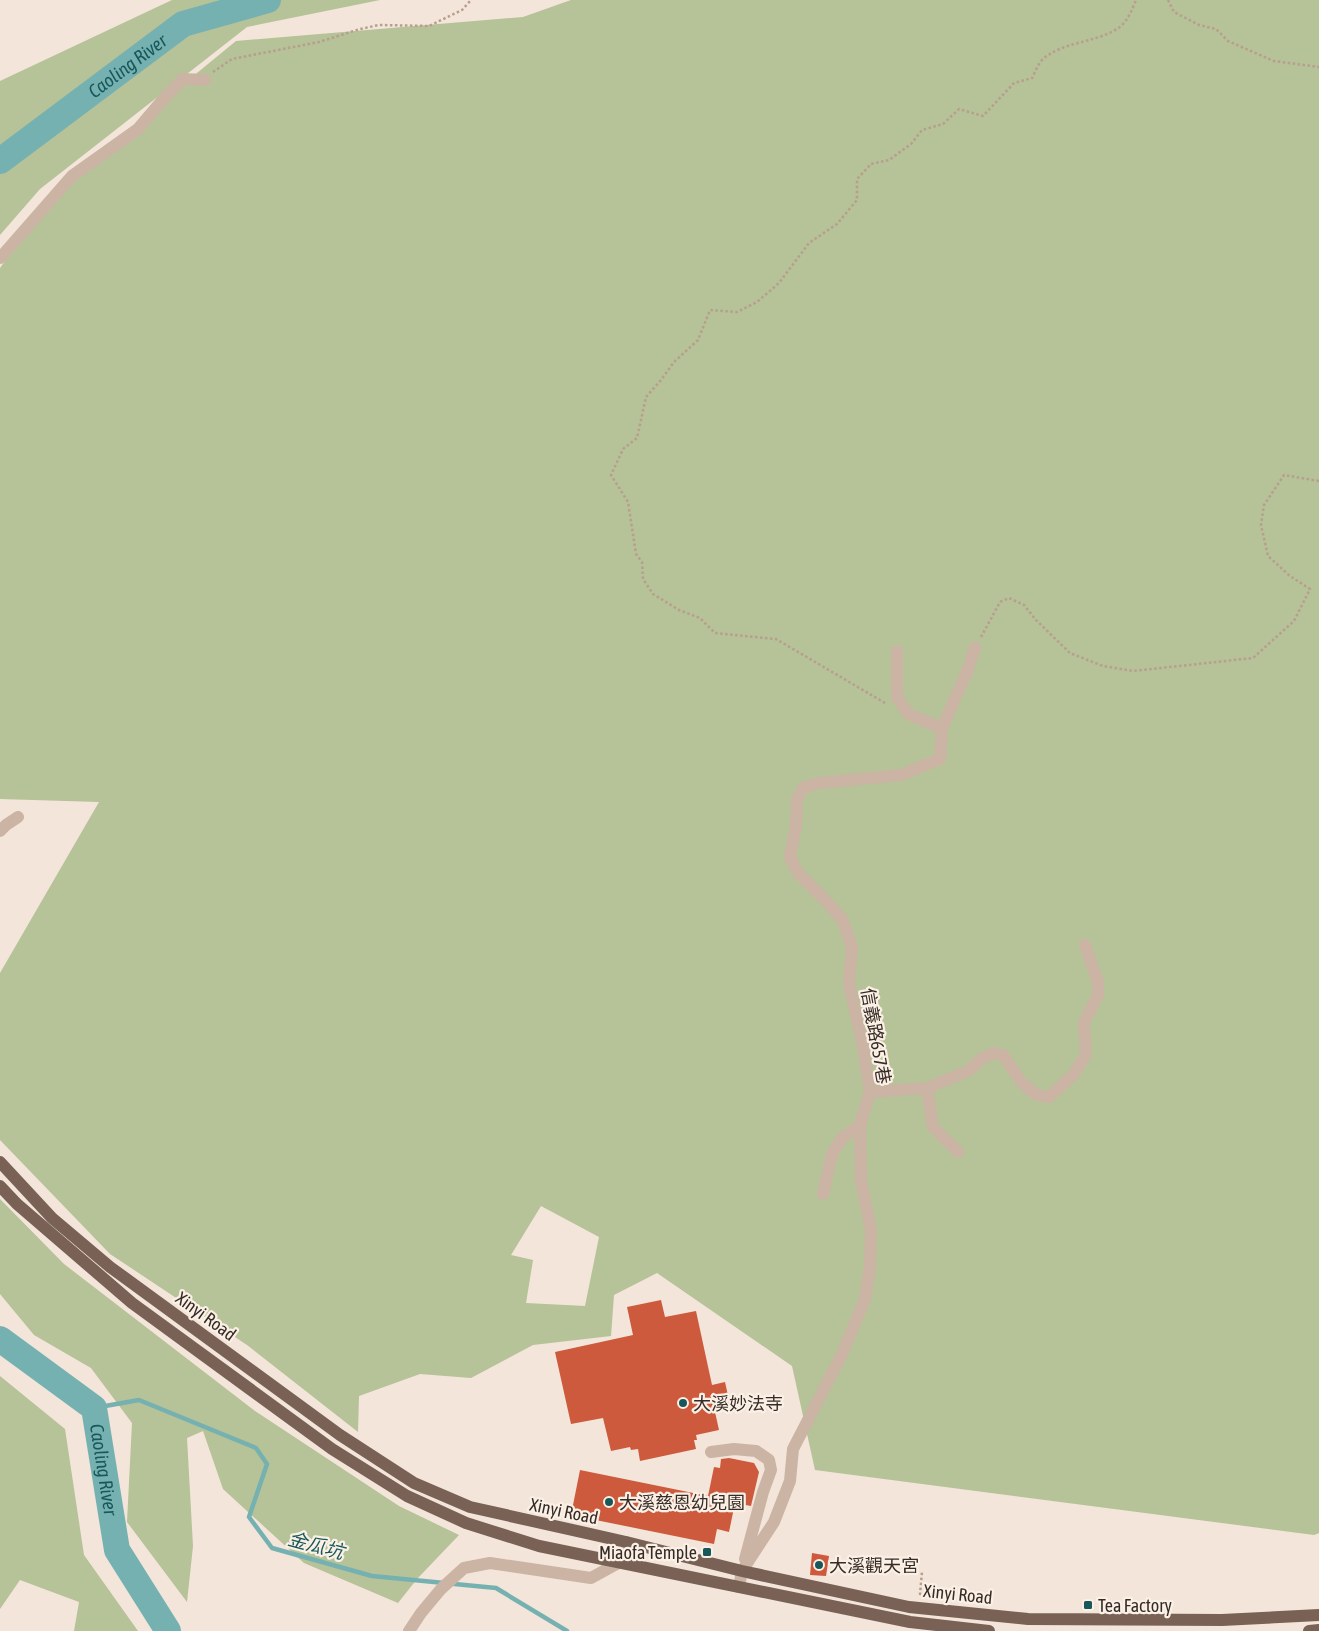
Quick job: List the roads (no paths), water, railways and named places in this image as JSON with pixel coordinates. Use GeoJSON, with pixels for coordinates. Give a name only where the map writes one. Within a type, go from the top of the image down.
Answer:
{"type":"FeatureCollection","features":[{"type":"Feature","properties":{"kind":"main road","name":"Xinyi Road"},"geometry":{"type":"LineString","coordinates":[[0,1162],[52,1218],[110,1267],[340,1435],[414,1483],[470,1507],[626,1542],[742,1571],[909,1607],[1028,1619],[1222,1620],[1319,1615]]}},
{"type":"Feature","properties":{"kind":"main road","name":"Xinyi Road"},"geometry":{"type":"LineString","coordinates":[[0,1186],[17,1204],[132,1303],[332,1449],[407,1496],[466,1523],[530,1543],[739,1587],[910,1622],[989,1631]]}},
{"type":"Feature","properties":{"kind":"main road"},"geometry":{"type":"LineString","coordinates":[[1309,1631],[1319,1630]]}},
{"type":"Feature","properties":{"kind":"street"},"geometry":{"type":"LineString","coordinates":[[0,258],[72,176],[138,129],[183,78],[205,80]]}},
{"type":"Feature","properties":{"kind":"street"},"geometry":{"type":"LineString","coordinates":[[897,650],[897,697],[908,714],[942,728],[968,669],[975,647]]}},
{"type":"Feature","properties":{"kind":"street","name":"信義路657巷"},"geometry":{"type":"LineString","coordinates":[[739,1587],[742,1571],[774,1522],[790,1481],[794,1448],[842,1354],[866,1299],[870,1267],[871,1230],[861,1180],[860,1125],[870,1092],[862,1041],[849,984],[852,946],[842,919],[798,873],[790,857],[796,826],[797,799],[804,787],[819,783],[901,775],[940,760],[942,728]]}},
{"type":"Feature","properties":{"kind":"street"},"geometry":{"type":"LineString","coordinates":[[0,831],[18,817]]}},
{"type":"Feature","properties":{"kind":"street"},"geometry":{"type":"LineString","coordinates":[[870,1092],[927,1088],[968,1070],[982,1059],[994,1053],[1003,1055],[1022,1082],[1037,1095],[1049,1097],[1073,1075],[1086,1054],[1084,1023],[1098,995],[1098,982],[1085,945]]}},
{"type":"Feature","properties":{"kind":"street"},"geometry":{"type":"LineString","coordinates":[[927,1088],[933,1127],[958,1152]]}},
{"type":"Feature","properties":{"kind":"street"},"geometry":{"type":"LineString","coordinates":[[823,1194],[832,1154],[842,1138],[860,1125]]}},
{"type":"Feature","properties":{"kind":"street"},"geometry":{"type":"LineString","coordinates":[[711,1452],[734,1448],[756,1451],[769,1460],[770,1470],[742,1571]]}},
{"type":"Feature","properties":{"kind":"street"},"geometry":{"type":"LineString","coordinates":[[409,1631],[420,1613],[441,1589],[464,1568],[490,1563],[591,1578],[620,1562],[626,1542]]}},
{"type":"Feature","properties":{"kind":"waterway","name":"Caoling River"},"geometry":{"type":"LineString","coordinates":[[0,161],[183,24],[268,0]]}},
{"type":"Feature","properties":{"kind":"waterway","name":"Caoling River"},"geometry":{"type":"LineString","coordinates":[[0,1339],[94,1408],[117,1550],[168,1631]]}},
{"type":"Feature","properties":{"kind":"waterway","name":"金瓜坑"},"geometry":{"type":"LineString","coordinates":[[94,1408],[139,1400],[256,1448],[267,1464],[249,1517],[272,1548],[372,1576],[496,1588],[567,1631]]}},
{"type":"Feature","properties":{"kind":"place","name":"大溪妙法寺"},"geometry":{"type":"Point","coordinates":[683,1403]}},
{"type":"Feature","properties":{"kind":"place","name":"大溪慈恩幼兒園"},"geometry":{"type":"Point","coordinates":[609,1502]}},
{"type":"Feature","properties":{"kind":"place","name":"Miaofa Temple"},"geometry":{"type":"Point","coordinates":[707,1552]}},
{"type":"Feature","properties":{"kind":"place","name":"大溪觀天宮"},"geometry":{"type":"Point","coordinates":[819,1565]}},
{"type":"Feature","properties":{"kind":"place","name":"Tea Factory"},"geometry":{"type":"Point","coordinates":[1088,1605]}}]}
